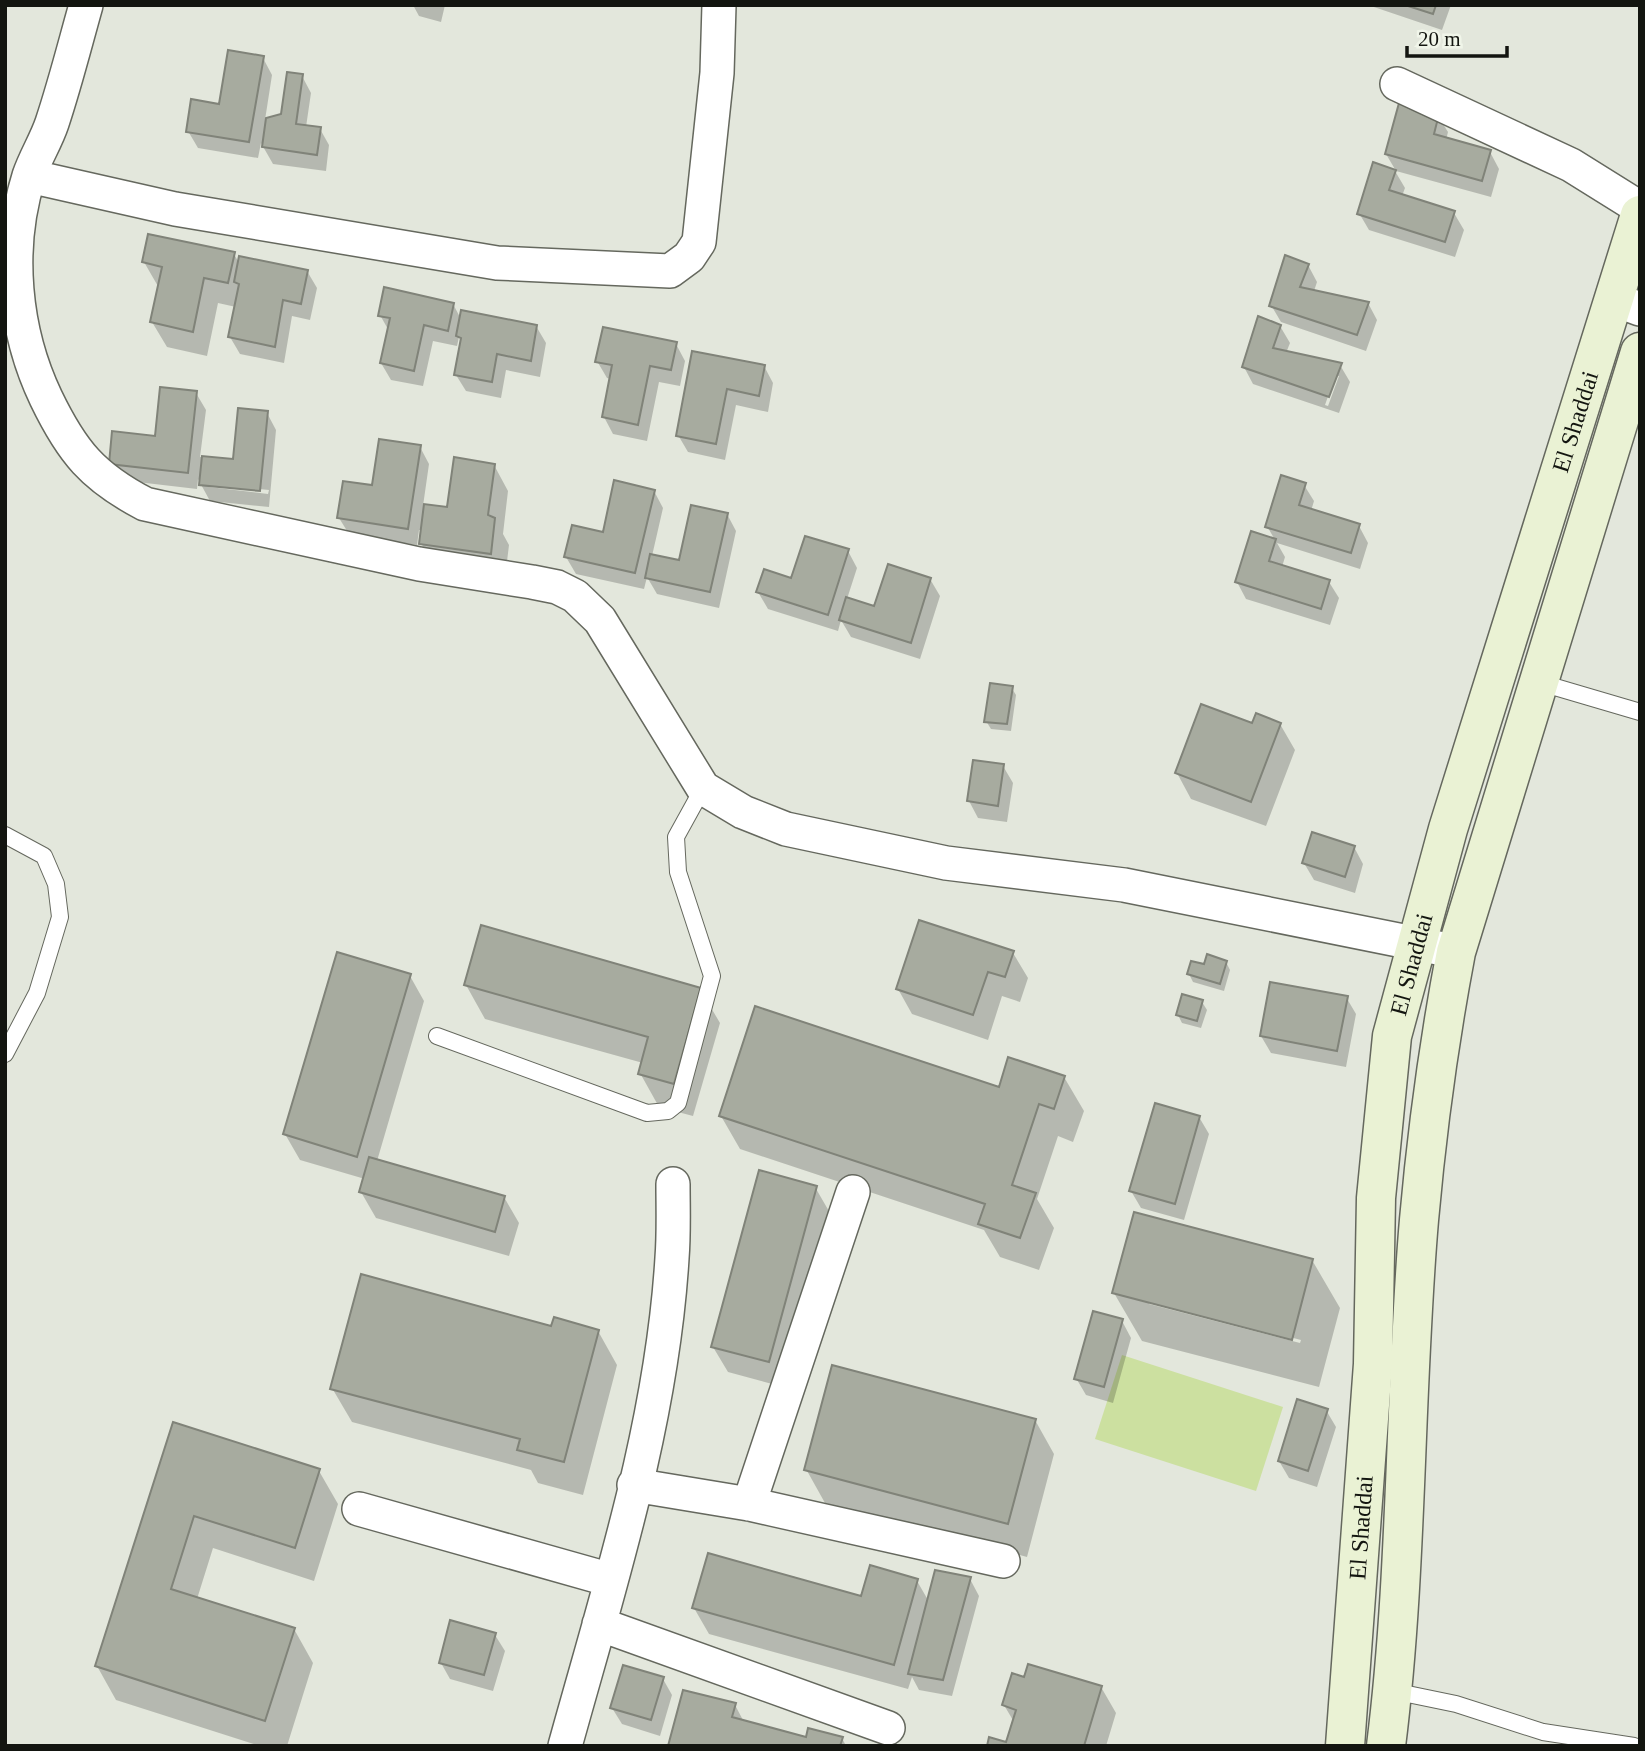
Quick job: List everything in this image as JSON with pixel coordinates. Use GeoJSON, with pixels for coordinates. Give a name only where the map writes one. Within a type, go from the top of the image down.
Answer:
{"type":"FeatureCollection","features":[{"type":"Feature","properties":{"kind":"street"},"geometry":{"type":"LineString","coordinates":[[86,5],[51,126],[29,177],[19,229],[16,275],[20,320],[31,366],[53,413],[93,472],[116,489],[145,503],[419,564],[557,587],[575,596],[600,620],[703,788],[743,812],[786,830],[946,863],[1136,888],[1456,952]]}},
{"type":"Feature","properties":{"kind":"street"},"geometry":{"type":"LineString","coordinates":[[29,177],[175,209],[497,263],[670,271],[689,257],[699,242],[717,73],[719,5]]}},
{"type":"Feature","properties":{"kind":"street"},"geometry":{"type":"LineString","coordinates":[[1397,84],[1571,165],[1640,208]]}},
{"type":"Feature","properties":{"kind":"street","name":"El Shaddai"},"geometry":{"type":"LineString","coordinates":[[1345,1746],[1364,1522],[1373,1364],[1376,1198],[1392,1036],[1448,829],[1627,304],[1640,215]]}},
{"type":"Feature","properties":{"kind":"street"},"geometry":{"type":"LineString","coordinates":[[1386,1746],[1393,1692],[1419,1222],[1436,1052],[1456,952],[1640,352]]}},
{"type":"Feature","properties":{"kind":"street"},"geometry":{"type":"LineString","coordinates":[[565,1746],[611,1580],[653,1408],[673,1257],[673,1184]]}},
{"type":"Feature","properties":{"kind":"street"},"geometry":{"type":"LineString","coordinates":[[749,1504],[853,1192]]}},
{"type":"Feature","properties":{"kind":"street"},"geometry":{"type":"LineString","coordinates":[[634,1485],[749,1504],[1003,1561]]}},
{"type":"Feature","properties":{"kind":"street"},"geometry":{"type":"LineString","coordinates":[[359,1509],[611,1580]]}},
{"type":"Feature","properties":{"kind":"street"},"geometry":{"type":"LineString","coordinates":[[599,1624],[888,1728]]}},
{"type":"Feature","properties":{"kind":"lane"},"geometry":{"type":"LineString","coordinates":[[1538,682],[1640,712]]}},
{"type":"Feature","properties":{"kind":"lane"},"geometry":{"type":"LineString","coordinates":[[437,1036],[647,1113],[668,1111],[678,1103],[712,976],[678,872],[677,860],[677,837],[703,788]]}},
{"type":"Feature","properties":{"kind":"lane"},"geometry":{"type":"LineString","coordinates":[[5,835],[44,856],[57,884],[60,917],[37,993],[5,1054]]}},
{"type":"Feature","properties":{"kind":"lane"},"geometry":{"type":"LineString","coordinates":[[1393,1692],[1456,1704],[1543,1731],[1634,1746]]}},
{"type":"Feature","properties":{"kind":"green space"},"geometry":{"type":"Polygon","coordinates":[[[1122,1355],[1283,1407],[1256,1491],[1095,1439],[1122,1355]]]}},
{"type":"Feature","properties":{"kind":"building"},"geometry":{"type":"Polygon","coordinates":[[[1405,5],[1436,5],[1433,14],[1405,5]]]}},
{"type":"Feature","properties":{"kind":"building"},"geometry":{"type":"Polygon","coordinates":[[[228,50],[264,56],[249,142],[186,132],[191,99],[219,104],[228,50]]]}},
{"type":"Feature","properties":{"kind":"building"},"geometry":{"type":"Polygon","coordinates":[[[287,72],[303,74],[296,124],[321,127],[317,155],[262,147],[266,118],[281,114],[287,72]]]}},
{"type":"Feature","properties":{"kind":"building"},"geometry":{"type":"Polygon","coordinates":[[[1399,103],[1439,114],[1434,134],[1491,150],[1482,181],[1385,154],[1399,103]]]}},
{"type":"Feature","properties":{"kind":"building"},"geometry":{"type":"Polygon","coordinates":[[[1373,162],[1396,170],[1389,190],[1455,211],[1445,242],[1357,214],[1373,162]]]}},
{"type":"Feature","properties":{"kind":"building"},"geometry":{"type":"Polygon","coordinates":[[[148,234],[235,252],[228,283],[204,278],[193,332],[150,322],[162,267],[142,262],[148,234]]]}},
{"type":"Feature","properties":{"kind":"building"},"geometry":{"type":"Polygon","coordinates":[[[1285,255],[1309,264],[1300,287],[1369,302],[1357,335],[1269,306],[1285,255]]]}},
{"type":"Feature","properties":{"kind":"building"},"geometry":{"type":"Polygon","coordinates":[[[239,256],[308,270],[301,304],[283,300],[275,347],[228,337],[239,284],[234,282],[239,256]]]}},
{"type":"Feature","properties":{"kind":"building"},"geometry":{"type":"Polygon","coordinates":[[[384,287],[454,303],[448,331],[424,325],[414,371],[380,363],[390,318],[378,316],[384,287]]]}},
{"type":"Feature","properties":{"kind":"building"},"geometry":{"type":"Polygon","coordinates":[[[461,310],[537,325],[531,361],[497,354],[492,382],[454,375],[461,338],[456,336],[461,310]]]}},
{"type":"Feature","properties":{"kind":"building"},"geometry":{"type":"Polygon","coordinates":[[[1258,316],[1281,325],[1273,348],[1342,363],[1329,397],[1242,367],[1258,316]]]}},
{"type":"Feature","properties":{"kind":"building"},"geometry":{"type":"Polygon","coordinates":[[[603,327],[677,342],[671,370],[650,366],[638,425],[602,417],[612,365],[595,362],[603,327]]]}},
{"type":"Feature","properties":{"kind":"building"},"geometry":{"type":"Polygon","coordinates":[[[692,351],[765,365],[759,396],[727,389],[716,444],[676,436],[692,351]]]}},
{"type":"Feature","properties":{"kind":"building"},"geometry":{"type":"Polygon","coordinates":[[[160,387],[197,391],[188,473],[109,464],[112,431],[155,436],[160,387]]]}},
{"type":"Feature","properties":{"kind":"building"},"geometry":{"type":"Polygon","coordinates":[[[238,408],[268,411],[260,491],[199,485],[202,456],[233,459],[238,408]]]}},
{"type":"Feature","properties":{"kind":"building"},"geometry":{"type":"Polygon","coordinates":[[[379,439],[421,445],[408,529],[337,518],[343,481],[372,485],[379,439]]]}},
{"type":"Feature","properties":{"kind":"building"},"geometry":{"type":"Polygon","coordinates":[[[454,457],[495,464],[488,515],[495,518],[491,554],[419,544],[424,504],[447,507],[454,457]]]}},
{"type":"Feature","properties":{"kind":"building"},"geometry":{"type":"Polygon","coordinates":[[[1281,475],[1306,483],[1299,505],[1360,524],[1351,553],[1265,527],[1281,475]]]}},
{"type":"Feature","properties":{"kind":"building"},"geometry":{"type":"Polygon","coordinates":[[[614,480],[655,490],[635,573],[564,557],[572,525],[603,532],[614,480]]]}},
{"type":"Feature","properties":{"kind":"building"},"geometry":{"type":"Polygon","coordinates":[[[691,505],[728,513],[710,592],[645,578],[650,554],[679,560],[691,505]]]}},
{"type":"Feature","properties":{"kind":"building"},"geometry":{"type":"Polygon","coordinates":[[[1251,531],[1276,539],[1269,561],[1330,580],[1321,609],[1235,582],[1251,531]]]}},
{"type":"Feature","properties":{"kind":"building"},"geometry":{"type":"Polygon","coordinates":[[[805,536],[849,549],[828,615],[756,592],[764,569],[791,578],[805,536]]]}},
{"type":"Feature","properties":{"kind":"building"},"geometry":{"type":"Polygon","coordinates":[[[888,564],[931,578],[911,643],[839,620],[846,597],[874,606],[888,564]]]}},
{"type":"Feature","properties":{"kind":"building"},"geometry":{"type":"Polygon","coordinates":[[[990,683],[1013,686],[1007,724],[984,722],[990,683]]]}},
{"type":"Feature","properties":{"kind":"building"},"geometry":{"type":"Polygon","coordinates":[[[1201,704],[1252,723],[1256,713],[1281,723],[1251,802],[1175,773],[1201,704]]]}},
{"type":"Feature","properties":{"kind":"building"},"geometry":{"type":"Polygon","coordinates":[[[973,760],[1004,764],[998,806],[967,801],[973,760]]]}},
{"type":"Feature","properties":{"kind":"building"},"geometry":{"type":"Polygon","coordinates":[[[1312,832],[1355,846],[1345,877],[1302,863],[1312,832]]]}},
{"type":"Feature","properties":{"kind":"building"},"geometry":{"type":"Polygon","coordinates":[[[919,920],[1014,951],[1005,977],[988,972],[973,1015],[896,989],[919,920]]]}},
{"type":"Feature","properties":{"kind":"building"},"geometry":{"type":"Polygon","coordinates":[[[481,925],[701,988],[674,1084],[638,1074],[648,1037],[464,985],[481,925]]]}},
{"type":"Feature","properties":{"kind":"building"},"geometry":{"type":"Polygon","coordinates":[[[337,952],[411,974],[357,1157],[283,1134],[337,952]]]}},
{"type":"Feature","properties":{"kind":"building"},"geometry":{"type":"Polygon","coordinates":[[[1207,954],[1227,961],[1220,984],[1187,974],[1191,961],[1204,964],[1207,954]]]}},
{"type":"Feature","properties":{"kind":"building"},"geometry":{"type":"Polygon","coordinates":[[[1270,982],[1348,996],[1337,1051],[1260,1036],[1270,982]]]}},
{"type":"Feature","properties":{"kind":"building"},"geometry":{"type":"Polygon","coordinates":[[[1182,994],[1203,1000],[1197,1021],[1176,1015],[1182,994]]]}},
{"type":"Feature","properties":{"kind":"building"},"geometry":{"type":"Polygon","coordinates":[[[755,1006],[999,1087],[1008,1057],[1065,1076],[1054,1109],[1039,1104],[1012,1185],[1036,1193],[1020,1238],[978,1224],[985,1204],[719,1116],[755,1006]]]}},
{"type":"Feature","properties":{"kind":"building"},"geometry":{"type":"Polygon","coordinates":[[[1155,1103],[1200,1116],[1175,1204],[1129,1191],[1155,1103]]]}},
{"type":"Feature","properties":{"kind":"building"},"geometry":{"type":"Polygon","coordinates":[[[369,1157],[505,1196],[495,1232],[359,1192],[369,1157]]]}},
{"type":"Feature","properties":{"kind":"building"},"geometry":{"type":"Polygon","coordinates":[[[759,1170],[817,1186],[769,1362],[711,1347],[759,1170]]]}},
{"type":"Feature","properties":{"kind":"building"},"geometry":{"type":"Polygon","coordinates":[[[1134,1212],[1313,1259],[1292,1340],[1112,1293],[1134,1212]]]}},
{"type":"Feature","properties":{"kind":"building"},"geometry":{"type":"Polygon","coordinates":[[[361,1274],[551,1326],[554,1317],[599,1330],[564,1462],[517,1450],[520,1439],[330,1389],[361,1274]]]}},
{"type":"Feature","properties":{"kind":"building"},"geometry":{"type":"Polygon","coordinates":[[[1093,1311],[1123,1319],[1104,1387],[1074,1379],[1093,1311]]]}},
{"type":"Feature","properties":{"kind":"building"},"geometry":{"type":"Polygon","coordinates":[[[832,1365],[1036,1419],[1008,1524],[804,1470],[832,1365]]]}},
{"type":"Feature","properties":{"kind":"building"},"geometry":{"type":"Polygon","coordinates":[[[1297,1399],[1328,1409],[1308,1471],[1278,1461],[1297,1399]]]}},
{"type":"Feature","properties":{"kind":"building"},"geometry":{"type":"Polygon","coordinates":[[[173,1422],[320,1469],[295,1548],[194,1516],[171,1589],[295,1628],[265,1721],[95,1666],[173,1422]]]}},
{"type":"Feature","properties":{"kind":"building"},"geometry":{"type":"Polygon","coordinates":[[[708,1553],[861,1596],[870,1565],[918,1579],[894,1665],[692,1608],[708,1553]]]}},
{"type":"Feature","properties":{"kind":"building"},"geometry":{"type":"Polygon","coordinates":[[[935,1570],[971,1577],[943,1680],[908,1674],[935,1570]]]}},
{"type":"Feature","properties":{"kind":"building"},"geometry":{"type":"Polygon","coordinates":[[[450,1620],[496,1633],[484,1675],[439,1663],[450,1620]]]}},
{"type":"Feature","properties":{"kind":"building"},"geometry":{"type":"Polygon","coordinates":[[[1028,1664],[1102,1686],[1084,1746],[987,1746],[989,1737],[1006,1742],[1016,1710],[1002,1705],[1012,1673],[1024,1677],[1028,1664]]]}},
{"type":"Feature","properties":{"kind":"building"},"geometry":{"type":"Polygon","coordinates":[[[623,1665],[664,1677],[651,1720],[610,1708],[623,1665]]]}},
{"type":"Feature","properties":{"kind":"building"},"geometry":{"type":"Polygon","coordinates":[[[683,1690],[736,1703],[732,1717],[806,1737],[808,1728],[843,1737],[840,1746],[668,1746],[683,1690]]]}}]}
